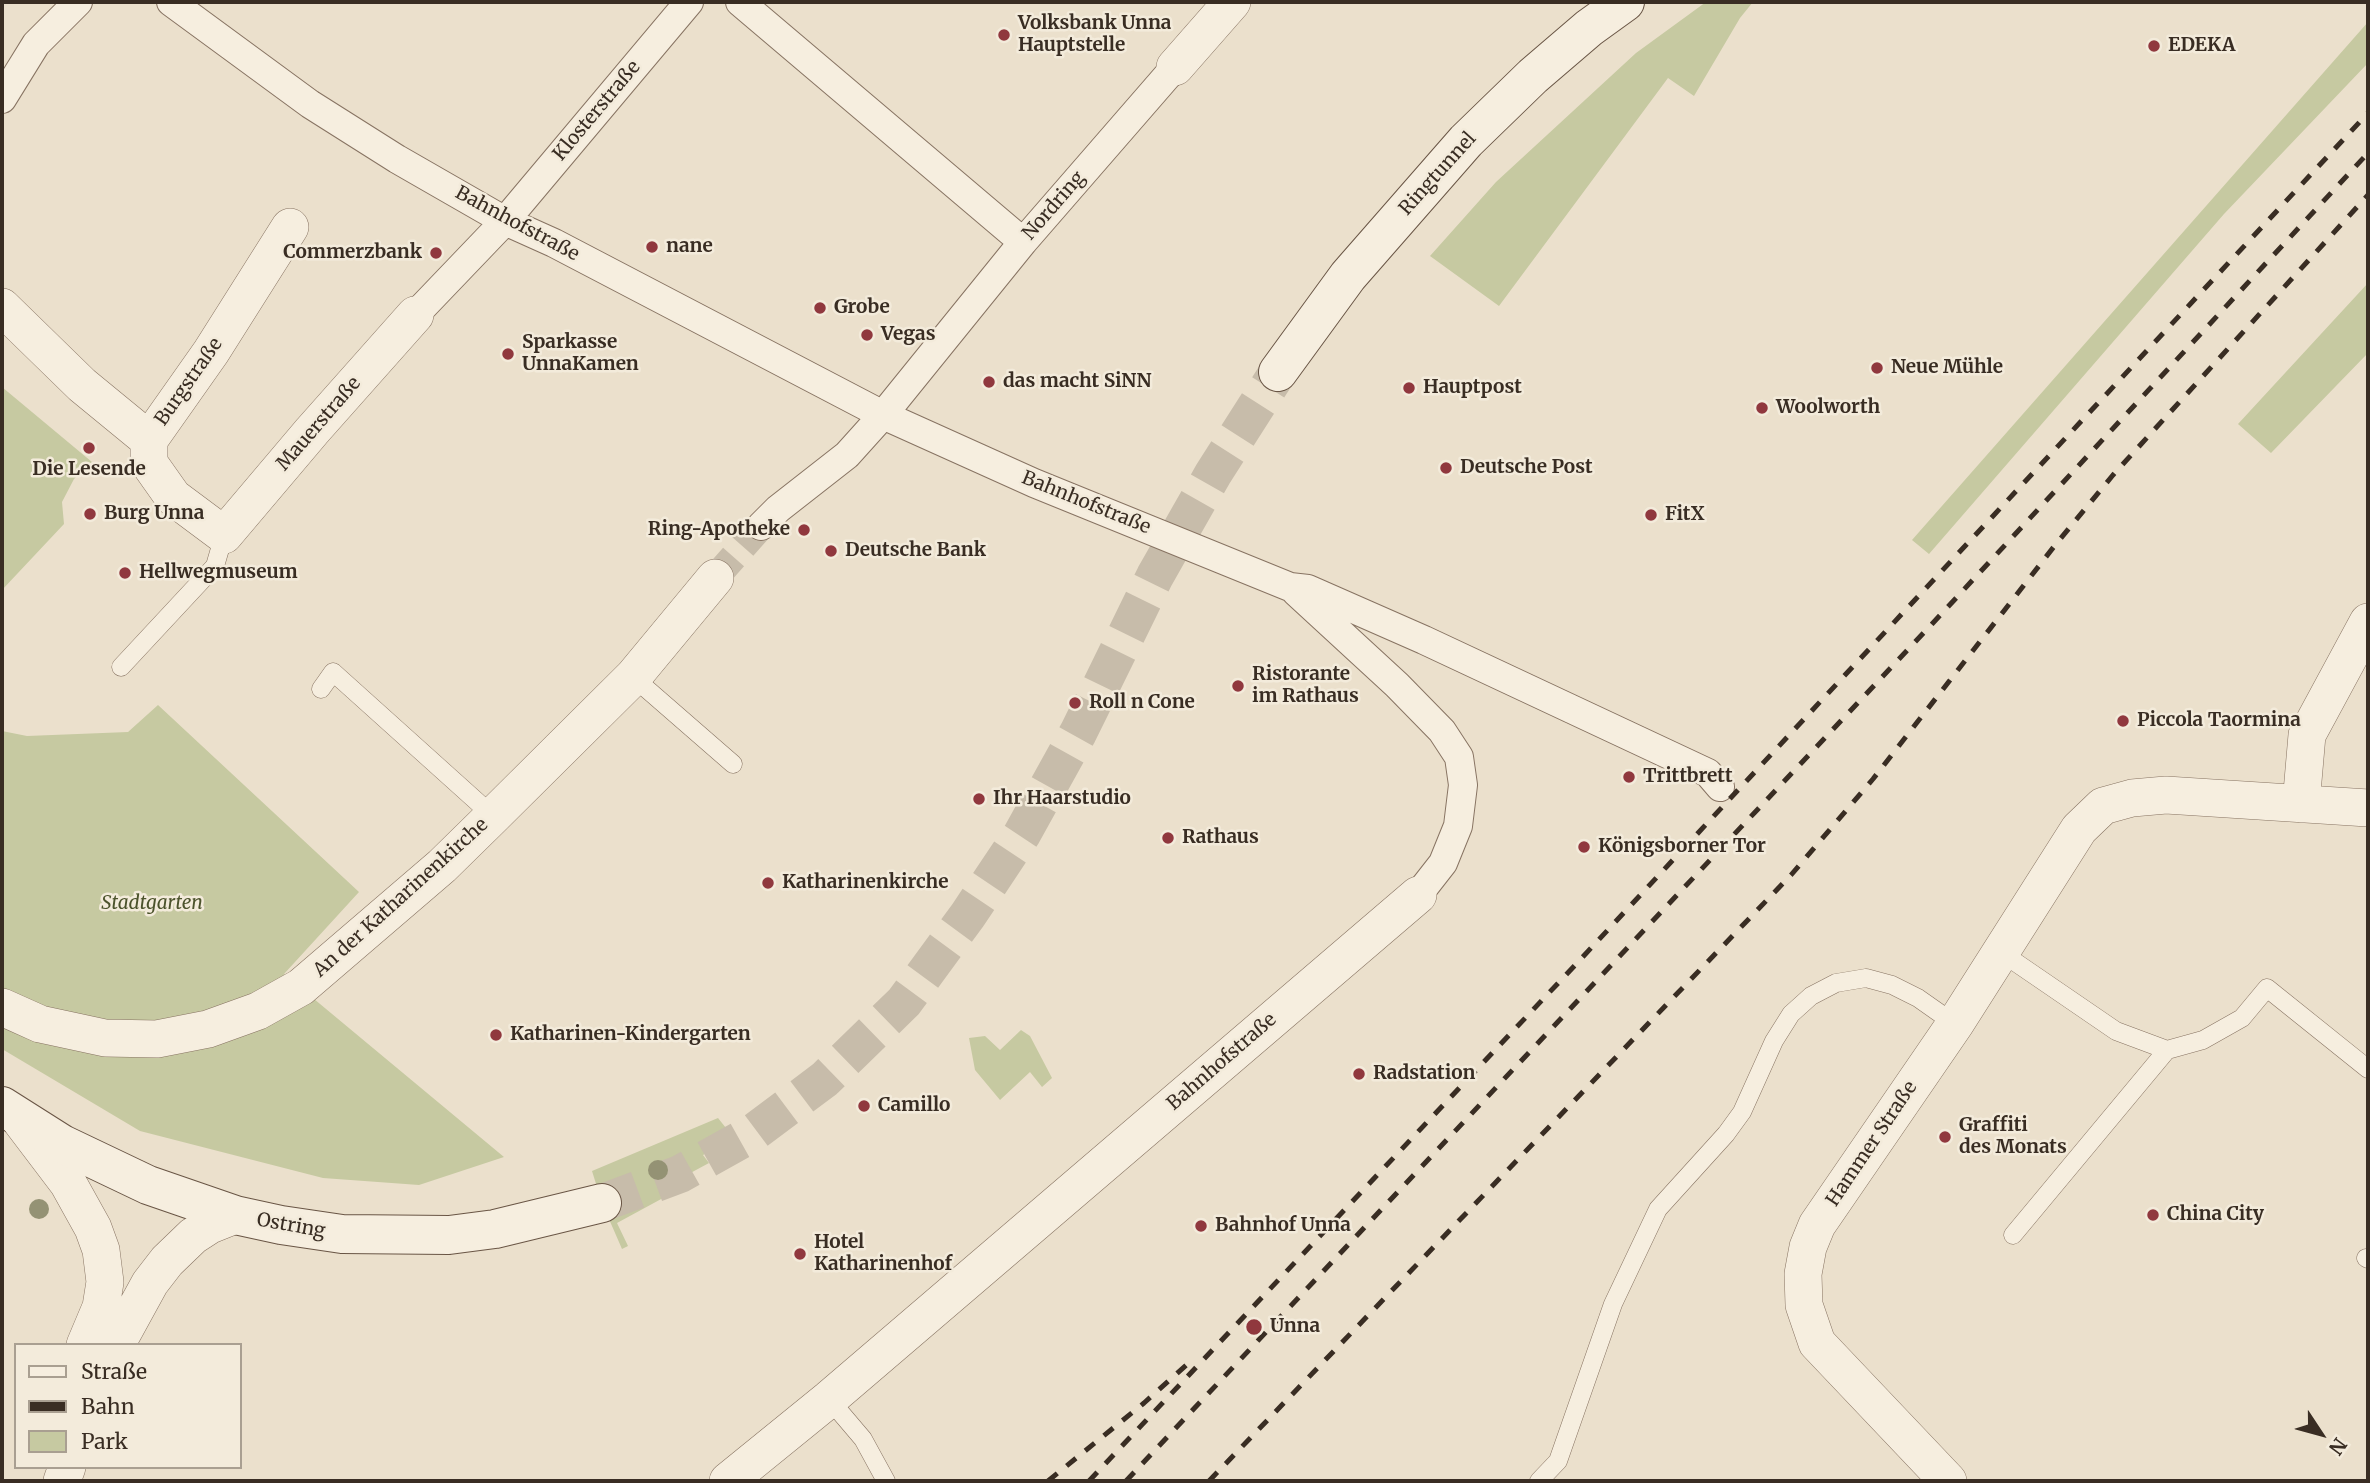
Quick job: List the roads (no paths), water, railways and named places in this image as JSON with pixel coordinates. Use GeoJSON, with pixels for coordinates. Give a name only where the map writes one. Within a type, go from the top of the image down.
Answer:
{"type":"FeatureCollection","features":[{"type":"Feature","properties":{"kind":"main road","name":"Ringtunnel"},"geometry":{"type":"LineString","coordinates":[[1278,372],[1348,276],[1466,141],[1533,76],[1589,28],[1625,2]]}},
{"type":"Feature","properties":{"kind":"main road","name":"Ostring"},"geometry":{"type":"LineString","coordinates":[[10,1112],[62,1144],[131,1178],[235,1215],[281,1225],[342,1234],[449,1235],[495,1229],[602,1203]]}},
{"type":"Feature","properties":{"kind":"street"},"geometry":{"type":"LineString","coordinates":[[2,99],[36,44],[78,2]]}},
{"type":"Feature","properties":{"kind":"street","name":"Bahnhofstraße"},"geometry":{"type":"LineString","coordinates":[[171,2],[310,104],[397,159],[505,221],[554,243],[883,415],[1034,483],[1290,587],[1308,589],[1441,648],[1708,772],[1720,787]]}},
{"type":"Feature","properties":{"kind":"street","name":"Klosterstraße"},"geometry":{"type":"LineString","coordinates":[[505,221],[689,2]]}},
{"type":"Feature","properties":{"kind":"street"},"geometry":{"type":"LineString","coordinates":[[740,2],[1023,242]]}},
{"type":"Feature","properties":{"kind":"street","name":"Nordring"},"geometry":{"type":"LineString","coordinates":[[883,415],[1023,242],[1232,2]]}},
{"type":"Feature","properties":{"kind":"street","name":"Mauerstraße"},"geometry":{"type":"LineString","coordinates":[[224,536],[415,315],[505,221]]}},
{"type":"Feature","properties":{"kind":"street","name":"Burgstraße"},"geometry":{"type":"LineString","coordinates":[[2,307],[82,385],[149,440],[211,352],[290,227]]}},
{"type":"Feature","properties":{"kind":"street"},"geometry":{"type":"LineString","coordinates":[[761,526],[778,509],[847,455],[883,415]]}},
{"type":"Feature","properties":{"kind":"street"},"geometry":{"type":"LineString","coordinates":[[149,440],[149,463],[173,498],[224,536]]}},
{"type":"Feature","properties":{"kind":"street","name":"An der Katharinenkirche"},"geometry":{"type":"LineString","coordinates":[[2,1007],[40,1024],[105,1038],[157,1039],[208,1029],[258,1011],[301,987],[442,866],[493,816],[633,677],[715,578]]}},
{"type":"Feature","properties":{"kind":"street","name":"Bahnhofstraße"},"geometry":{"type":"LineString","coordinates":[[728,1481],[830,1399],[1418,895],[1443,863],[1458,825],[1463,785],[1458,757],[1442,731],[1406,694],[1290,587]]}},
{"type":"Feature","properties":{"kind":"street"},"geometry":{"type":"LineString","coordinates":[[2368,622],[2307,735],[2301,804],[2368,808]]}},
{"type":"Feature","properties":{"kind":"street","name":"Hammer Straße"},"geometry":{"type":"LineString","coordinates":[[1948,1481],[1817,1343],[1804,1305],[1803,1273],[1808,1247],[1817,1225],[2002,953],[2079,829],[2103,806],[2132,798],[2166,795],[2301,804]]}},
{"type":"Feature","properties":{"kind":"street"},"geometry":{"type":"LineString","coordinates":[[10,1112],[68,1183],[93,1228],[101,1250],[105,1282],[101,1307],[86,1343]]}},
{"type":"Feature","properties":{"kind":"street"},"geometry":{"type":"LineString","coordinates":[[117,1343],[150,1283],[167,1261],[193,1236],[210,1225],[235,1215]]}},
{"type":"Feature","properties":{"kind":"lane"},"geometry":{"type":"LineString","coordinates":[[121,667],[215,566],[224,536]]}},
{"type":"Feature","properties":{"kind":"lane"},"geometry":{"type":"LineString","coordinates":[[321,689],[333,672],[493,816]]}},
{"type":"Feature","properties":{"kind":"lane"},"geometry":{"type":"LineString","coordinates":[[633,677],[733,764]]}},
{"type":"Feature","properties":{"kind":"lane"},"geometry":{"type":"LineString","coordinates":[[2002,953],[2116,1031],[2167,1050]]}},
{"type":"Feature","properties":{"kind":"lane"},"geometry":{"type":"LineString","coordinates":[[1539,1481],[1558,1461],[1613,1304],[1658,1209],[1726,1134],[1742,1112],[1774,1041],[1791,1014],[1811,996],[1836,983],[1866,978],[1892,985],[1918,998],[1955,1024]]}},
{"type":"Feature","properties":{"kind":"lane"},"geometry":{"type":"LineString","coordinates":[[2013,1235],[2167,1050],[2203,1040],[2242,1018],[2267,988],[2368,1069]]}},
{"type":"Feature","properties":{"kind":"lane"},"geometry":{"type":"LineString","coordinates":[[830,1399],[863,1439],[886,1481]]}},
{"type":"Feature","properties":{"kind":"tunnel"},"geometry":{"type":"LineString","coordinates":[[602,1203],[680,1174],[753,1133],[825,1079],[904,1002],[968,915],[1022,834],[1078,733],[1155,576],[1213,474],[1278,372]]}},
{"type":"Feature","properties":{"kind":"tunnel"},"geometry":{"type":"LineString","coordinates":[[715,578],[761,526]]}},
{"type":"Feature","properties":{"kind":"railway"},"geometry":{"type":"LineString","coordinates":[[1089,1481],[1578,962],[2368,113]]}},
{"type":"Feature","properties":{"kind":"railway"},"geometry":{"type":"LineString","coordinates":[[1126,1481],[1932,624],[2368,153]]}},
{"type":"Feature","properties":{"kind":"railway"},"geometry":{"type":"LineString","coordinates":[[1209,1481],[1791,875],[1873,779],[2113,475],[2368,195]]}},
{"type":"Feature","properties":{"kind":"railway"},"geometry":{"type":"LineString","coordinates":[[1048,1481],[1191,1361]]}},
{"type":"Feature","properties":{"kind":"place","name":"Volksbank Unna Hauptstelle"},"geometry":{"type":"Point","coordinates":[1004,35]}},
{"type":"Feature","properties":{"kind":"place","name":"EDEKA"},"geometry":{"type":"Point","coordinates":[2154,46]}},
{"type":"Feature","properties":{"kind":"place","name":"nane"},"geometry":{"type":"Point","coordinates":[652,247]}},
{"type":"Feature","properties":{"kind":"place","name":"Commerzbank"},"geometry":{"type":"Point","coordinates":[436,253]}},
{"type":"Feature","properties":{"kind":"place","name":"Grobe"},"geometry":{"type":"Point","coordinates":[820,308]}},
{"type":"Feature","properties":{"kind":"place","name":"Vegas"},"geometry":{"type":"Point","coordinates":[867,335]}},
{"type":"Feature","properties":{"kind":"place","name":"Sparkasse UnnaKamen"},"geometry":{"type":"Point","coordinates":[508,354]}},
{"type":"Feature","properties":{"kind":"place","name":"Neue Mühle"},"geometry":{"type":"Point","coordinates":[1877,368]}},
{"type":"Feature","properties":{"kind":"place","name":"das macht SiNN"},"geometry":{"type":"Point","coordinates":[989,382]}},
{"type":"Feature","properties":{"kind":"place","name":"Hauptpost"},"geometry":{"type":"Point","coordinates":[1409,388]}},
{"type":"Feature","properties":{"kind":"place","name":"Woolworth"},"geometry":{"type":"Point","coordinates":[1762,408]}},
{"type":"Feature","properties":{"kind":"place","name":"Die Lesende"},"geometry":{"type":"Point","coordinates":[89,448]}},
{"type":"Feature","properties":{"kind":"place","name":"Deutsche Post"},"geometry":{"type":"Point","coordinates":[1446,468]}},
{"type":"Feature","properties":{"kind":"place","name":"Burg Unna"},"geometry":{"type":"Point","coordinates":[90,514]}},
{"type":"Feature","properties":{"kind":"place","name":"FitX"},"geometry":{"type":"Point","coordinates":[1651,515]}},
{"type":"Feature","properties":{"kind":"place","name":"Ring-Apotheke"},"geometry":{"type":"Point","coordinates":[804,530]}},
{"type":"Feature","properties":{"kind":"place","name":"Deutsche Bank"},"geometry":{"type":"Point","coordinates":[831,551]}},
{"type":"Feature","properties":{"kind":"place","name":"Hellwegmuseum"},"geometry":{"type":"Point","coordinates":[125,573]}},
{"type":"Feature","properties":{"kind":"place","name":"Ristorante im Rathaus"},"geometry":{"type":"Point","coordinates":[1238,686]}},
{"type":"Feature","properties":{"kind":"place","name":"Roll n Cone"},"geometry":{"type":"Point","coordinates":[1075,703]}},
{"type":"Feature","properties":{"kind":"place","name":"Piccola Taormina"},"geometry":{"type":"Point","coordinates":[2123,721]}},
{"type":"Feature","properties":{"kind":"place","name":"Trittbrett"},"geometry":{"type":"Point","coordinates":[1629,777]}},
{"type":"Feature","properties":{"kind":"place","name":"Ihr Haarstudio"},"geometry":{"type":"Point","coordinates":[979,799]}},
{"type":"Feature","properties":{"kind":"place","name":"Rathaus"},"geometry":{"type":"Point","coordinates":[1168,838]}},
{"type":"Feature","properties":{"kind":"place","name":"Königsborner Tor"},"geometry":{"type":"Point","coordinates":[1584,847]}},
{"type":"Feature","properties":{"kind":"place","name":"Katharinenkirche"},"geometry":{"type":"Point","coordinates":[768,883]}},
{"type":"Feature","properties":{"kind":"place","name":"Katharinen-Kindergarten"},"geometry":{"type":"Point","coordinates":[496,1035]}},
{"type":"Feature","properties":{"kind":"place","name":"Radstation"},"geometry":{"type":"Point","coordinates":[1359,1074]}},
{"type":"Feature","properties":{"kind":"place","name":"Camillo"},"geometry":{"type":"Point","coordinates":[864,1106]}},
{"type":"Feature","properties":{"kind":"place","name":"Graffiti des Monats"},"geometry":{"type":"Point","coordinates":[1945,1137]}},
{"type":"Feature","properties":{"kind":"place","name":"China City"},"geometry":{"type":"Point","coordinates":[2153,1215]}},
{"type":"Feature","properties":{"kind":"place","name":"Bahnhof Unna"},"geometry":{"type":"Point","coordinates":[1201,1226]}},
{"type":"Feature","properties":{"kind":"place","name":"Hotel Katharinenhof"},"geometry":{"type":"Point","coordinates":[800,1254]}},
{"type":"Feature","properties":{"kind":"place","name":"Unna"},"geometry":{"type":"Point","coordinates":[1254,1327]}},
{"type":"Feature","properties":{"kind":"park label","name":"Stadtgarten"},"geometry":{"type":"Point","coordinates":[152,904]}}]}
